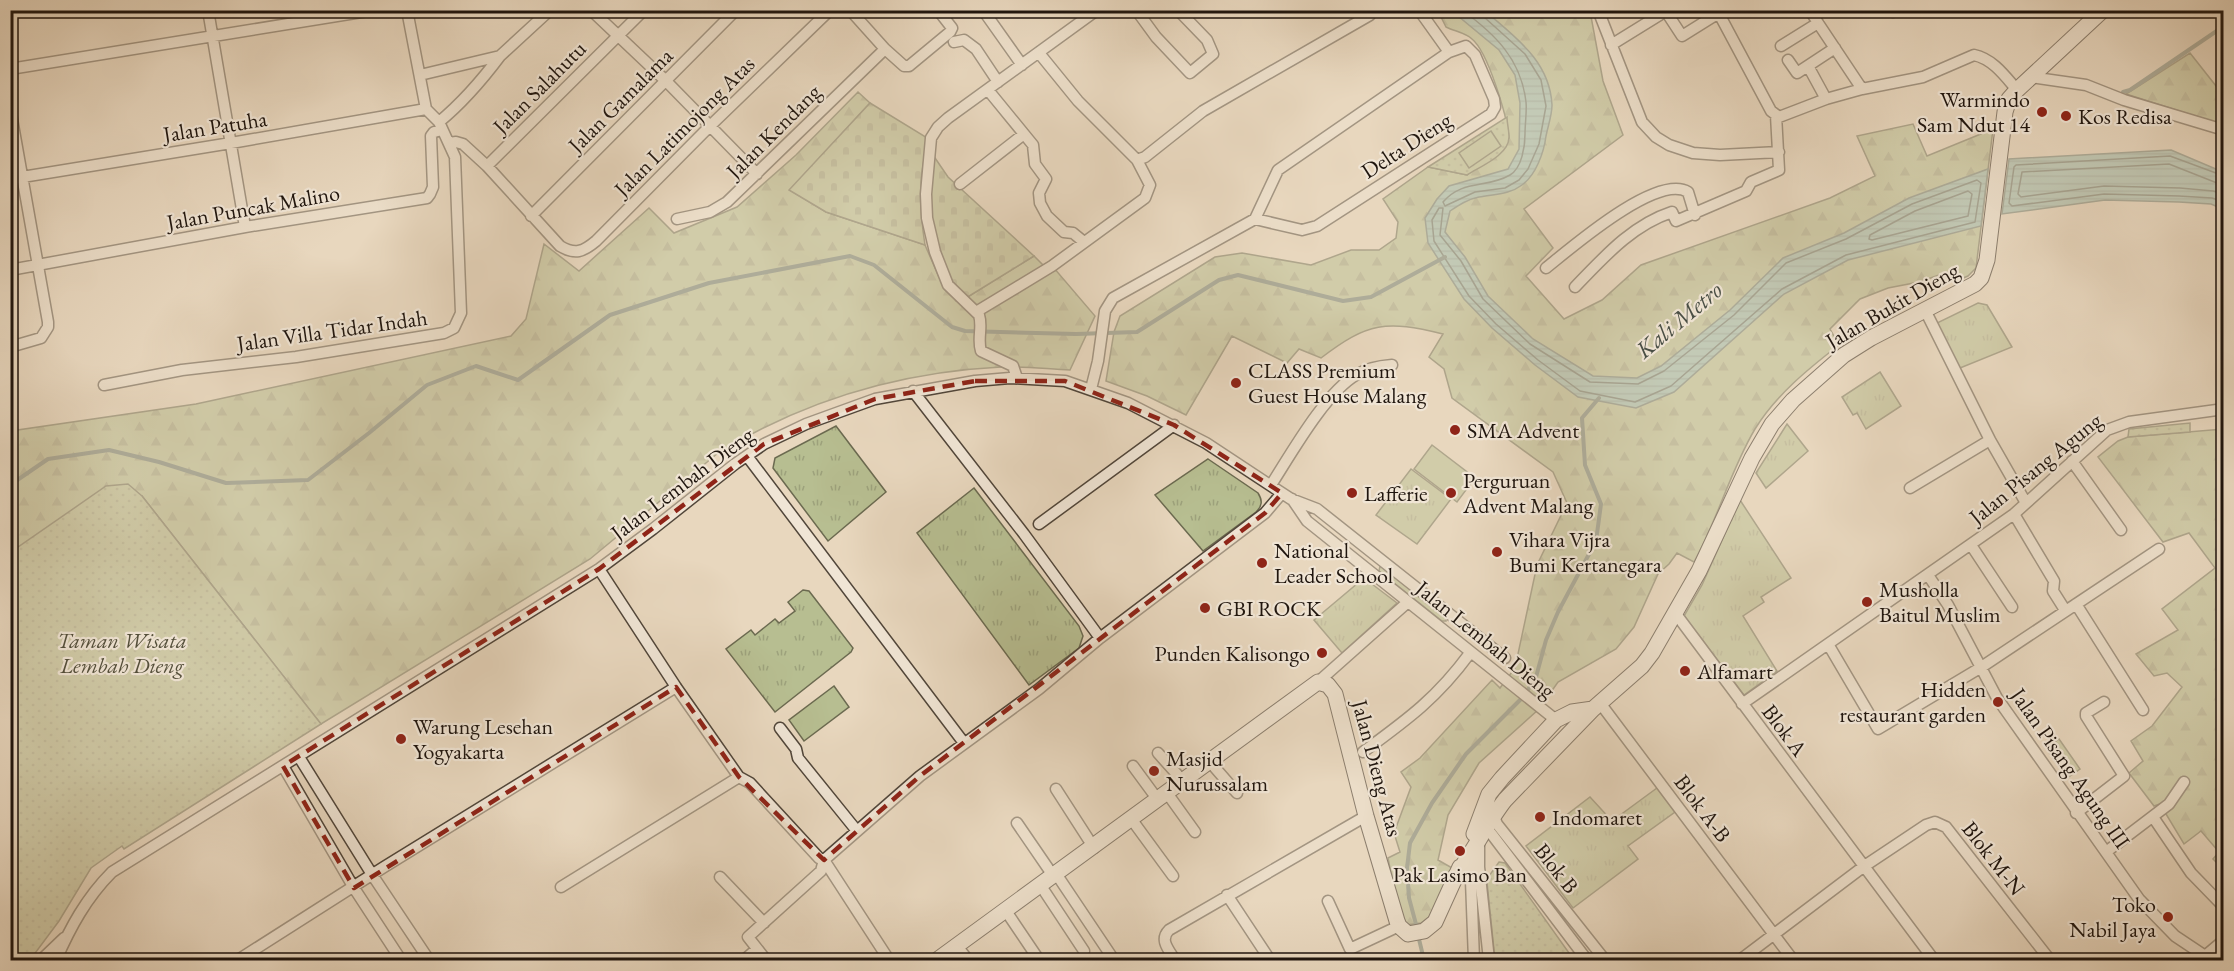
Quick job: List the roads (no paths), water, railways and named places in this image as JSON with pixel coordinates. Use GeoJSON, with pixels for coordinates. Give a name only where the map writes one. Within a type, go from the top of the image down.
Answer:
{"type":"FeatureCollection","features":[{"type":"Feature","properties":{"kind":"street"},"geometry":{"type":"LineString","coordinates":[[208,10],[245,227]]}},
{"type":"Feature","properties":{"kind":"street"},"geometry":{"type":"LineString","coordinates":[[10,69],[374,10]]}},
{"type":"Feature","properties":{"kind":"street"},"geometry":{"type":"LineString","coordinates":[[406,10],[426,109]]}},
{"type":"Feature","properties":{"kind":"street"},"geometry":{"type":"LineString","coordinates":[[440,126],[500,56],[550,10]]}},
{"type":"Feature","properties":{"kind":"street"},"geometry":{"type":"LineString","coordinates":[[591,10],[666,81],[757,174]]}},
{"type":"Feature","properties":{"kind":"street","name":"Jalan Salahutu"},"geometry":{"type":"LineString","coordinates":[[487,165],[644,10]]}},
{"type":"Feature","properties":{"kind":"street","name":"Jalan Gamalama"},"geometry":{"type":"LineString","coordinates":[[531,216],[736,10]]}},
{"type":"Feature","properties":{"kind":"street","name":"Jalan Latimojong Atas"},"geometry":{"type":"LineString","coordinates":[[531,216],[560,246],[568,251],[578,253],[586,250],[830,10]]}},
{"type":"Feature","properties":{"kind":"street"},"geometry":{"type":"LineString","coordinates":[[850,10],[900,64],[909,66],[950,32],[952,28],[938,10]]}},
{"type":"Feature","properties":{"kind":"street"},"geometry":{"type":"LineString","coordinates":[[983,10],[1022,65]]}},
{"type":"Feature","properties":{"kind":"street"},"geometry":{"type":"LineString","coordinates":[[1017,378],[1013,366],[981,351],[979,316],[948,285],[939,265],[930,234],[926,194],[931,138],[938,127],[1097,10]]}},
{"type":"Feature","properties":{"kind":"street"},"geometry":{"type":"LineString","coordinates":[[1137,11],[1156,37],[1190,73],[1213,54],[1207,40],[1178,10]]}},
{"type":"Feature","properties":{"kind":"street"},"geometry":{"type":"LineString","coordinates":[[1137,160],[1142,159],[1203,111],[1370,15],[1373,10]]}},
{"type":"Feature","properties":{"kind":"street"},"geometry":{"type":"LineString","coordinates":[[1091,389],[1107,306],[1118,294],[1255,219],[1278,170],[1449,52],[1419,10]]}},
{"type":"Feature","properties":{"kind":"street"},"geometry":{"type":"LineString","coordinates":[[1598,10],[1642,122],[1656,137],[1669,145],[1693,153],[1720,155],[1779,152]]}},
{"type":"Feature","properties":{"kind":"street"},"geometry":{"type":"LineString","coordinates":[[1810,10],[1862,89]]}},
{"type":"Feature","properties":{"kind":"street"},"geometry":{"type":"LineString","coordinates":[[1776,116],[1862,89],[1923,77],[1974,55],[1983,57],[1997,67],[2017,90],[2103,10]]}},
{"type":"Feature","properties":{"kind":"street"},"geometry":{"type":"LineString","coordinates":[[1575,287],[1617,244],[1653,218],[1672,212],[1676,221],[1695,215],[1746,191],[1751,182],[1779,170],[1776,116],[1771,111],[1719,11],[1682,36],[1666,11],[1611,45]]}},
{"type":"Feature","properties":{"kind":"street"},"geometry":{"type":"LineString","coordinates":[[1781,46],[1818,23]]}},
{"type":"Feature","properties":{"kind":"street"},"geometry":{"type":"LineString","coordinates":[[954,42],[964,40],[971,44],[998,82]]}},
{"type":"Feature","properties":{"kind":"street","name":"Delta Dieng"},"geometry":{"type":"LineString","coordinates":[[1255,219],[1302,230],[1313,228],[1491,114],[1495,106],[1494,102],[1474,53],[1466,46],[1449,52]]}},
{"type":"Feature","properties":{"kind":"street"},"geometry":{"type":"LineString","coordinates":[[1788,60],[1797,73],[1835,48]]}},
{"type":"Feature","properties":{"kind":"street","name":"Jalan Kendang"},"geometry":{"type":"LineString","coordinates":[[676,219],[710,212],[727,202],[885,49]]}},
{"type":"Feature","properties":{"kind":"street"},"geometry":{"type":"LineString","coordinates":[[979,316],[1052,266],[1147,195],[1150,185],[1137,160],[1078,101],[1039,53]]}},
{"type":"Feature","properties":{"kind":"street"},"geometry":{"type":"LineString","coordinates":[[420,75],[500,56]]}},
{"type":"Feature","properties":{"kind":"street"},"geometry":{"type":"LineString","coordinates":[[1808,66],[1826,99]]}},
{"type":"Feature","properties":{"kind":"street"},"geometry":{"type":"LineString","coordinates":[[2030,77],[2086,85],[2136,104],[2223,130]]}},
{"type":"Feature","properties":{"kind":"street"},"geometry":{"type":"LineString","coordinates":[[988,90],[1033,145],[1035,164],[1046,179],[1039,193],[1040,203],[1047,216],[1064,232],[1073,233],[1084,242]]}},
{"type":"Feature","properties":{"kind":"street","name":"Jalan Bukit Dieng"},"geometry":{"type":"LineString","coordinates":[[1404,930],[1425,931],[1435,922],[1456,875],[1480,831],[1521,782],[1575,727],[1642,666],[1676,614],[1699,571],[1752,458],[1772,424],[1814,380],[1844,355],[1871,338],[1978,281],[1988,260],[2005,112],[2009,99],[2017,90]]}},
{"type":"Feature","properties":{"kind":"street"},"geometry":{"type":"LineString","coordinates":[[10,108],[16,178],[39,266],[48,327],[37,340],[10,346]]}},
{"type":"Feature","properties":{"kind":"street","name":"Jalan Patuha"},"geometry":{"type":"LineString","coordinates":[[16,178],[426,109]]}},
{"type":"Feature","properties":{"kind":"street","name":"Jalan Villa Tidar Indah"},"geometry":{"type":"LineString","coordinates":[[104,385],[182,370],[296,357],[444,333],[454,328],[460,313],[456,168],[449,143],[440,126],[426,109]]}},
{"type":"Feature","properties":{"kind":"street","name":"Jalan Puncak Malino"},"geometry":{"type":"LineString","coordinates":[[10,270],[245,227],[426,198],[430,195],[432,187],[431,136],[440,126]]}},
{"type":"Feature","properties":{"kind":"street"},"geometry":{"type":"LineString","coordinates":[[960,184],[1024,134]]}},
{"type":"Feature","properties":{"kind":"street"},"geometry":{"type":"LineString","coordinates":[[449,143],[463,144],[487,165],[531,216]]}},
{"type":"Feature","properties":{"kind":"street"},"geometry":{"type":"LineString","coordinates":[[1546,268],[1612,216],[1667,189],[1681,188],[1688,192],[1695,215]]}},
{"type":"Feature","properties":{"kind":"street"},"geometry":{"type":"LineString","coordinates":[[1925,310],[1990,440],[2026,503]]}},
{"type":"Feature","properties":{"kind":"street"},"geometry":{"type":"LineString","coordinates":[[1271,485],[1339,388],[1357,374],[1380,366],[1392,365]]}},
{"type":"Feature","properties":{"kind":"street","name":"Jalan Lembah Dieng"},"geometry":{"type":"LineString","coordinates":[[68,933],[90,897],[112,872],[599,569],[764,444],[834,413],[875,399],[975,381],[1017,378],[1065,381],[1128,402],[1174,425],[1287,496],[1307,521],[1556,720]]}},
{"type":"Feature","properties":{"kind":"street"},"geometry":{"type":"LineString","coordinates":[[913,391],[1100,638]]}},
{"type":"Feature","properties":{"kind":"street","name":"Jalan Pisang Agung"},"geometry":{"type":"LineString","coordinates":[[1742,704],[2014,514],[2098,436],[2130,422],[2223,409]]}},
{"type":"Feature","properties":{"kind":"street"},"geometry":{"type":"LineString","coordinates":[[1039,524],[1174,425]]}},
{"type":"Feature","properties":{"kind":"street"},"geometry":{"type":"LineString","coordinates":[[1910,488],[1990,440]]}},
{"type":"Feature","properties":{"kind":"street"},"geometry":{"type":"LineString","coordinates":[[747,456],[964,743]]}},
{"type":"Feature","properties":{"kind":"street"},"geometry":{"type":"LineString","coordinates":[[2072,461],[2121,530]]}},
{"type":"Feature","properties":{"kind":"street"},"geometry":{"type":"LineString","coordinates":[[766,960],[748,937],[821,871],[824,860],[920,776],[1039,689],[1100,638],[1287,496],[1317,509],[1505,658]]}},
{"type":"Feature","properties":{"kind":"street"},"geometry":{"type":"LineString","coordinates":[[1307,521],[1317,509]]}},
{"type":"Feature","properties":{"kind":"street"},"geometry":{"type":"LineString","coordinates":[[2014,514],[2054,581],[2053,591],[2066,610]]}},
{"type":"Feature","properties":{"kind":"street"},"geometry":{"type":"LineString","coordinates":[[1971,545],[2012,606]]}},
{"type":"Feature","properties":{"kind":"street"},"geometry":{"type":"LineString","coordinates":[[1828,644],[1875,728],[1878,729],[1980,668],[2159,549]]}},
{"type":"Feature","properties":{"kind":"street"},"geometry":{"type":"LineString","coordinates":[[1366,567],[1376,556]]}},
{"type":"Feature","properties":{"kind":"street"},"geometry":{"type":"LineString","coordinates":[[599,569],[738,777],[750,783],[819,858],[824,860],[889,960]]}},
{"type":"Feature","properties":{"kind":"street","name":"Jalan Pisang Agung III"},"geometry":{"type":"LineString","coordinates":[[1928,575],[1945,599],[1980,668],[2010,718],[2076,813],[2150,911],[2175,936],[2208,958]]}},
{"type":"Feature","properties":{"kind":"street"},"geometry":{"type":"LineString","coordinates":[[938,960],[1318,682],[1408,602]]}},
{"type":"Feature","properties":{"kind":"street"},"geometry":{"type":"LineString","coordinates":[[2076,604],[2143,710]]}},
{"type":"Feature","properties":{"kind":"street","name":"Blok A"},"geometry":{"type":"LineString","coordinates":[[1676,614],[1934,960]]}},
{"type":"Feature","properties":{"kind":"street"},"geometry":{"type":"LineString","coordinates":[[1445,632],[1455,620]]}},
{"type":"Feature","properties":{"kind":"street"},"geometry":{"type":"LineString","coordinates":[[1363,752],[1430,702],[1450,681],[1470,653]]}},
{"type":"Feature","properties":{"kind":"street","name":"Jalan Dieng Atas"},"geometry":{"type":"LineString","coordinates":[[1318,682],[1328,685],[1335,694],[1366,816],[1404,930]]}},
{"type":"Feature","properties":{"kind":"street"},"geometry":{"type":"LineString","coordinates":[[238,960],[676,687]]}},
{"type":"Feature","properties":{"kind":"street"},"geometry":{"type":"LineString","coordinates":[[2076,813],[2124,776],[2086,716],[2086,713],[2104,702]]}},
{"type":"Feature","properties":{"kind":"street","name":"Jalan Bukit Dieng"},"geometry":{"type":"LineString","coordinates":[[1480,831],[1489,794],[1556,720],[1572,712],[1597,706]]}},
{"type":"Feature","properties":{"kind":"street","name":"Blok A-B"},"geometry":{"type":"LineString","coordinates":[[1597,706],[1793,960]]}},
{"type":"Feature","properties":{"kind":"street"},"geometry":{"type":"LineString","coordinates":[[1556,720],[1575,727]]}},
{"type":"Feature","properties":{"kind":"street"},"geometry":{"type":"LineString","coordinates":[[780,728],[796,749],[798,758],[857,831]]}},
{"type":"Feature","properties":{"kind":"street"},"geometry":{"type":"LineString","coordinates":[[1158,753],[1183,781]]}},
{"type":"Feature","properties":{"kind":"street"},"geometry":{"type":"LineString","coordinates":[[298,756],[429,960]]}},
{"type":"Feature","properties":{"kind":"street"},"geometry":{"type":"LineString","coordinates":[[1210,762],[1237,793]]}},
{"type":"Feature","properties":{"kind":"street"},"geometry":{"type":"LineString","coordinates":[[283,766],[354,888],[401,960]]}},
{"type":"Feature","properties":{"kind":"street"},"geometry":{"type":"LineString","coordinates":[[1133,766],[1195,832]]}},
{"type":"Feature","properties":{"kind":"street"},"geometry":{"type":"LineString","coordinates":[[561,887],[738,777]]}},
{"type":"Feature","properties":{"kind":"street"},"geometry":{"type":"LineString","coordinates":[[2106,852],[2172,800],[2184,782]]}},
{"type":"Feature","properties":{"kind":"street"},"geometry":{"type":"LineString","coordinates":[[1056,789],[1094,848]]}},
{"type":"Feature","properties":{"kind":"street"},"geometry":{"type":"LineString","coordinates":[[1175,960],[1164,940],[1164,935],[1169,930],[1366,816]]}},
{"type":"Feature","properties":{"kind":"street"},"geometry":{"type":"LineString","coordinates":[[2153,817],[2191,873],[2223,907]]}},
{"type":"Feature","properties":{"kind":"street"},"geometry":{"type":"LineString","coordinates":[[1132,820],[1173,876]]}},
{"type":"Feature","properties":{"kind":"street"},"geometry":{"type":"LineString","coordinates":[[1017,822],[1114,960]]}},
{"type":"Feature","properties":{"kind":"street","name":"Blok M-N"},"geometry":{"type":"LineString","coordinates":[[1863,867],[1926,825],[1935,822],[1941,824],[1946,827],[2050,960]]}},
{"type":"Feature","properties":{"kind":"street","name":"Blok B"},"geometry":{"type":"LineString","coordinates":[[1480,831],[1497,824],[1605,960]]}},
{"type":"Feature","properties":{"kind":"street"},"geometry":{"type":"LineString","coordinates":[[1480,831],[1478,857],[1482,960]]}},
{"type":"Feature","properties":{"kind":"street"},"geometry":{"type":"LineString","coordinates":[[1480,831],[1482,960]]}},
{"type":"Feature","properties":{"kind":"street"},"geometry":{"type":"LineString","coordinates":[[1480,831],[1587,960]]}},
{"type":"Feature","properties":{"kind":"street"},"geometry":{"type":"LineString","coordinates":[[1740,960],[1775,936],[1863,867]]}},
{"type":"Feature","properties":{"kind":"street"},"geometry":{"type":"LineString","coordinates":[[720,877],[764,923]]}},
{"type":"Feature","properties":{"kind":"street"},"geometry":{"type":"LineString","coordinates":[[1041,886],[1084,951]]}},
{"type":"Feature","properties":{"kind":"street"},"geometry":{"type":"LineString","coordinates":[[1227,895],[1270,960]]}},
{"type":"Feature","properties":{"kind":"street"},"geometry":{"type":"LineString","coordinates":[[1328,901],[1355,960]]}},
{"type":"Feature","properties":{"kind":"street"},"geometry":{"type":"LineString","coordinates":[[1006,911],[1039,960]]}},
{"type":"Feature","properties":{"kind":"street"},"geometry":{"type":"LineString","coordinates":[[1350,949],[1404,930]]}},
{"type":"Feature","properties":{"kind":"street"},"geometry":{"type":"LineString","coordinates":[[41,960],[68,933]]}},
{"type":"Feature","properties":{"kind":"street"},"geometry":{"type":"LineString","coordinates":[[56,960],[68,933]]}},
{"type":"Feature","properties":{"kind":"street"},"geometry":{"type":"LineString","coordinates":[[2208,958],[2223,940]]}},
{"type":"Feature","properties":{"kind":"street"},"geometry":{"type":"LineString","coordinates":[[957,946],[968,960]]}},
{"type":"Feature","properties":{"kind":"street"},"geometry":{"type":"LineString","coordinates":[[744,960],[757,949]]}},
{"type":"Feature","properties":{"kind":"water"},"geometry":{"type":"Polygon","coordinates":[[[1452,11],[1485,11],[1519,41],[1529,51],[1545,75],[1552,105],[1541,156],[1527,181],[1512,191],[1475,198],[1450,211],[1445,232],[1465,257],[1488,296],[1533,339],[1593,376],[1637,378],[1661,366],[1730,310],[1783,258],[1844,233],[1909,198],[1988,169],[1981,226],[1848,260],[1784,294],[1674,392],[1636,408],[1578,397],[1535,365],[1492,328],[1464,299],[1428,243],[1425,218],[1449,186],[1508,169],[1519,149],[1520,103],[1515,75],[1499,50],[1452,11]]]}},
{"type":"Feature","properties":{"kind":"water"},"geometry":{"type":"Polygon","coordinates":[[[2171,150],[2223,172],[2223,209],[2211,204],[2105,200],[2002,214],[2009,159],[2171,150]]]}},
{"type":"Feature","properties":{"kind":"waterway"},"geometry":{"type":"LineString","coordinates":[[2123,92],[2130,90],[2224,26]]}},
{"type":"Feature","properties":{"kind":"waterway"},"geometry":{"type":"LineString","coordinates":[[10,485],[48,459],[109,450],[159,462],[226,483],[308,480],[427,385],[476,366],[518,380],[610,315],[709,283],[850,256],[874,265],[952,327],[965,331],[1076,334],[1137,332],[1219,280],[1238,275],[1343,301],[1371,297],[1445,257]]}},
{"type":"Feature","properties":{"kind":"waterway"},"geometry":{"type":"LineString","coordinates":[[1417,928],[1409,898],[1407,868],[1410,843],[1432,803],[1466,754],[1524,696],[1536,677],[1546,640],[1558,612],[1596,541],[1601,504],[1585,465],[1582,418],[1599,398]]}},
{"type":"Feature","properties":{"kind":"waterway"},"geometry":{"type":"LineString","coordinates":[[1418,935],[1424,960]]}},
{"type":"Feature","properties":{"kind":"place","name":"Warmindo Sam Ndut 14"},"geometry":{"type":"Point","coordinates":[2042,112]}},
{"type":"Feature","properties":{"kind":"place","name":"Kos Redisa"},"geometry":{"type":"Point","coordinates":[2066,116]}},
{"type":"Feature","properties":{"kind":"place","name":"CLASS Premium Guest House Malang"},"geometry":{"type":"Point","coordinates":[1236,383]}},
{"type":"Feature","properties":{"kind":"place","name":"SMA Advent"},"geometry":{"type":"Point","coordinates":[1455,430]}},
{"type":"Feature","properties":{"kind":"place","name":"Lafferie"},"geometry":{"type":"Point","coordinates":[1352,493]}},
{"type":"Feature","properties":{"kind":"place","name":"Perguruan Advent Malang"},"geometry":{"type":"Point","coordinates":[1451,493]}},
{"type":"Feature","properties":{"kind":"place","name":"Vihara Vijra Bumi Kertanegara"},"geometry":{"type":"Point","coordinates":[1497,552]}},
{"type":"Feature","properties":{"kind":"place","name":"National Leader School"},"geometry":{"type":"Point","coordinates":[1262,563]}},
{"type":"Feature","properties":{"kind":"place","name":"Musholla Baitul Muslim"},"geometry":{"type":"Point","coordinates":[1867,602]}},
{"type":"Feature","properties":{"kind":"place","name":"GBI ROCK"},"geometry":{"type":"Point","coordinates":[1205,608]}},
{"type":"Feature","properties":{"kind":"place","name":"Punden Kalisongo"},"geometry":{"type":"Point","coordinates":[1322,653]}},
{"type":"Feature","properties":{"kind":"place","name":"Alfamart"},"geometry":{"type":"Point","coordinates":[1685,671]}},
{"type":"Feature","properties":{"kind":"place","name":"Hidden restaurant garden"},"geometry":{"type":"Point","coordinates":[1998,702]}},
{"type":"Feature","properties":{"kind":"place","name":"Warung Lesehan Yogyakarta"},"geometry":{"type":"Point","coordinates":[401,739]}},
{"type":"Feature","properties":{"kind":"place","name":"Masjid Nurussalam"},"geometry":{"type":"Point","coordinates":[1154,771]}},
{"type":"Feature","properties":{"kind":"place","name":"Indomaret"},"geometry":{"type":"Point","coordinates":[1540,817]}},
{"type":"Feature","properties":{"kind":"place","name":"Pak Lasimo Ban"},"geometry":{"type":"Point","coordinates":[1460,851]}},
{"type":"Feature","properties":{"kind":"place","name":"Toko Nabil Jaya"},"geometry":{"type":"Point","coordinates":[2168,917]}},
{"type":"Feature","properties":{"kind":"water label","name":"Kali Metro"},"geometry":{"type":"Point","coordinates":[1679,320]}},
{"type":"Feature","properties":{"kind":"park label","name":"Taman Wisata Lembah Dieng"},"geometry":{"type":"Point","coordinates":[122,652]}}]}
